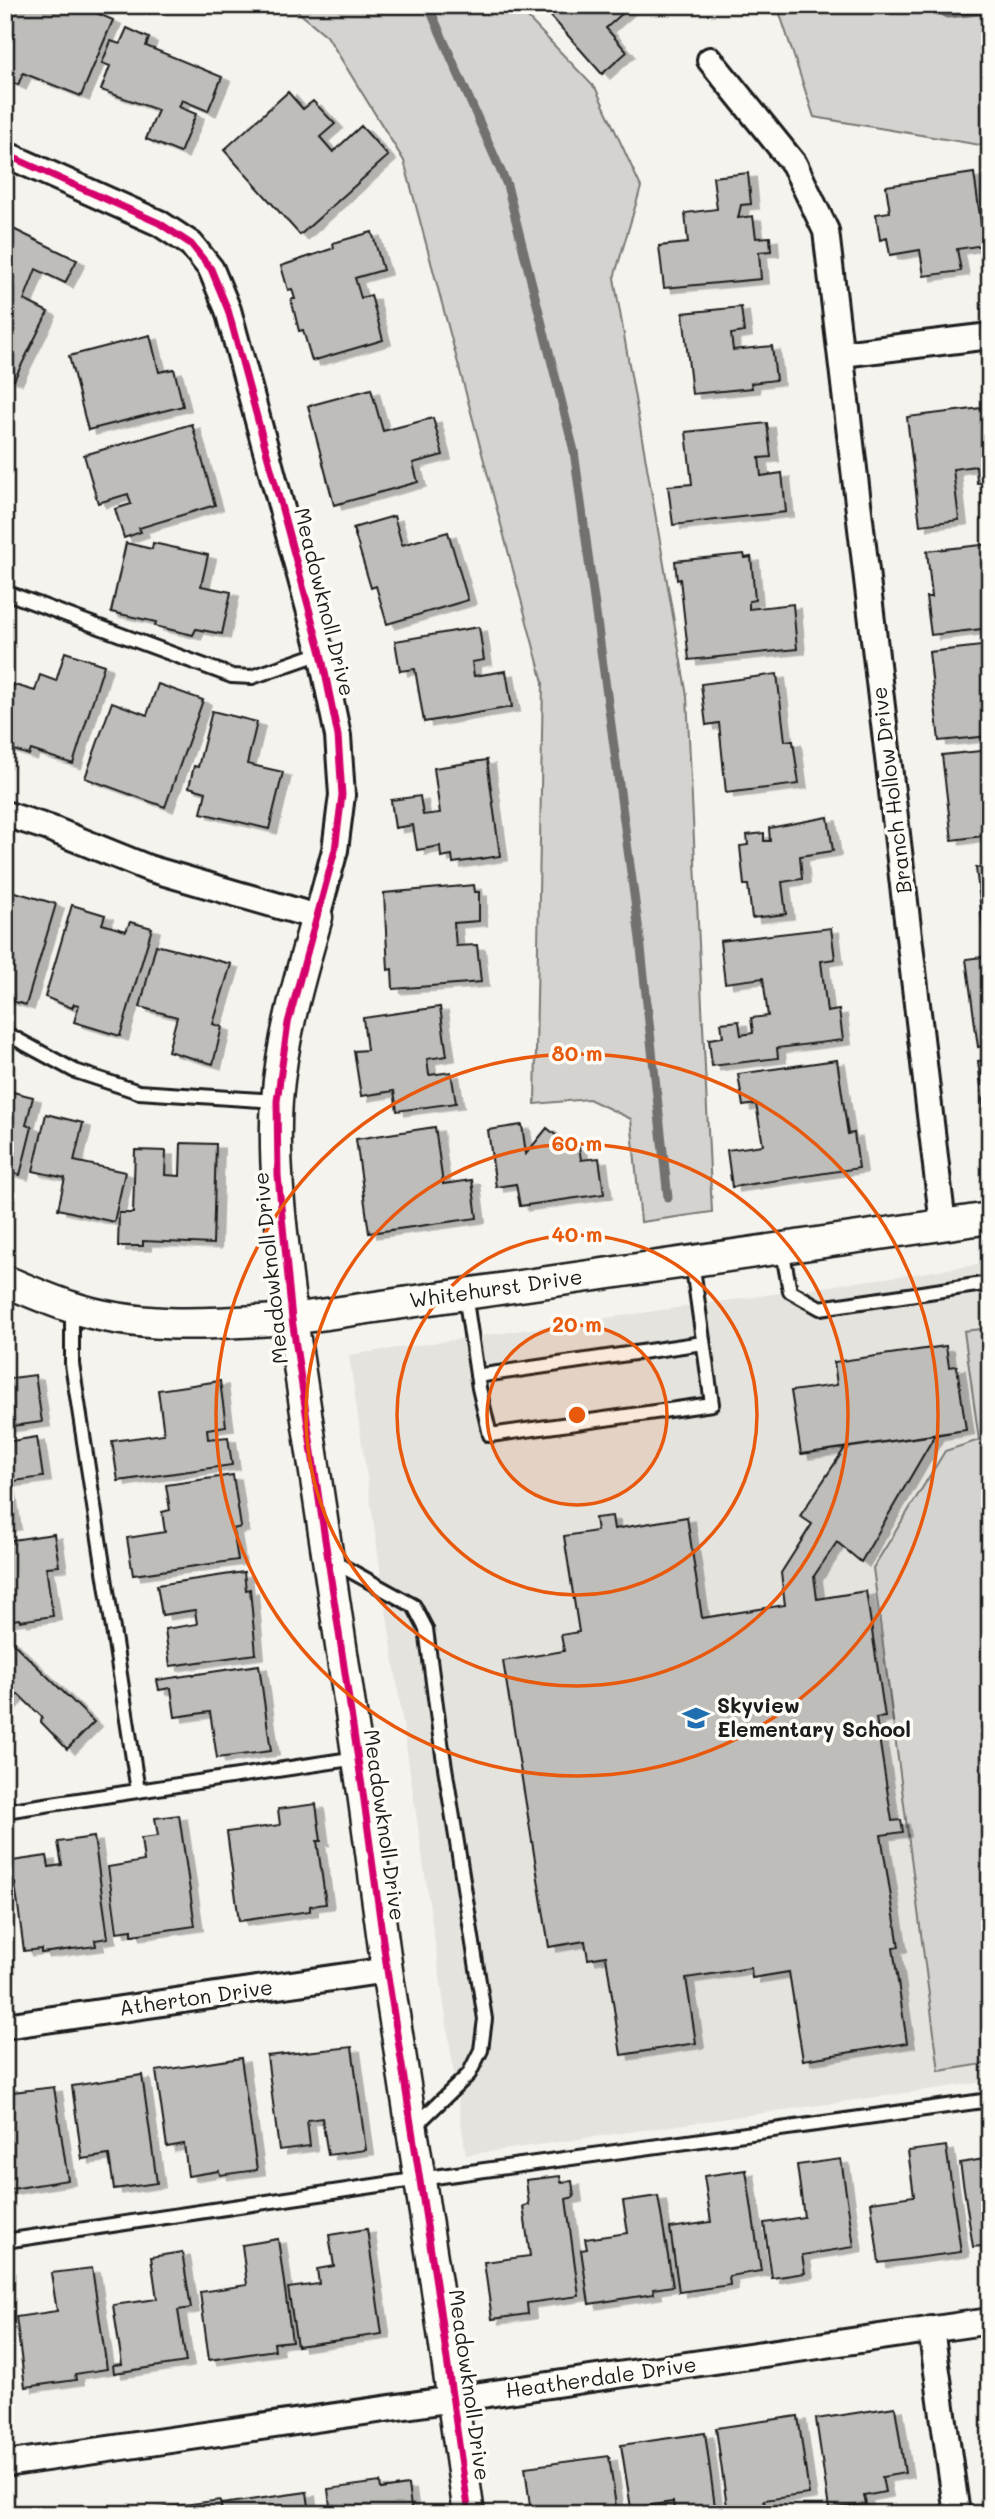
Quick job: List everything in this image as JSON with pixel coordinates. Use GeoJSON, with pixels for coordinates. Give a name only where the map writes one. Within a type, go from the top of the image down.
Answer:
{"type":"FeatureCollection","features":[{"type":"Feature","properties":{"kind":"street","name":"Branch Hollow Drive"},"geometry":{"type":"LineString","coordinates":[[710,60],[793,164],[826,231],[943,1225]]}},
{"type":"Feature","properties":{"kind":"street","name":"Meadowknoll Drive"},"geometry":{"type":"LineString","coordinates":[[5,154],[159,223],[191,244],[211,270],[228,310],[321,653],[338,736],[342,795],[335,850],[288,1023],[277,1101],[278,1175],[292,1319],[469,2514]]}},
{"type":"Feature","properties":{"kind":"street"},"geometry":{"type":"LineString","coordinates":[[842,354],[990,336]]}},
{"type":"Feature","properties":{"kind":"street"},"geometry":{"type":"LineString","coordinates":[[5,814],[49,828],[148,868],[317,917]]}},
{"type":"Feature","properties":{"kind":"street","name":"Whitehurst Drive"},"geometry":{"type":"LineString","coordinates":[[5,1281],[72,1308],[114,1317],[191,1325],[292,1319],[990,1218]]}},
{"type":"Feature","properties":{"kind":"street","name":"Atherton Drive"},"geometry":{"type":"LineString","coordinates":[[5,2026],[387,1970]]}},
{"type":"Feature","properties":{"kind":"street","name":"Heatherdale Drive"},"geometry":{"type":"LineString","coordinates":[[5,2465],[990,2321]]}},
{"type":"Feature","properties":{"kind":"street"},"geometry":{"type":"LineString","coordinates":[[931,2329],[957,2514]]}},
{"type":"Feature","properties":{"kind":"lane"},"geometry":{"type":"LineString","coordinates":[[5,592],[232,676],[253,677],[321,653]]}},
{"type":"Feature","properties":{"kind":"lane"},"geometry":{"type":"LineString","coordinates":[[5,1033],[75,1071],[139,1092],[277,1101]]}},
{"type":"Feature","properties":{"kind":"lane"},"geometry":{"type":"LineString","coordinates":[[782,1249],[790,1291],[820,1308],[990,1283]]}},
{"type":"Feature","properties":{"kind":"lane"},"geometry":{"type":"LineString","coordinates":[[465,1294],[477,1376],[490,1435],[712,1404],[692,1261]]}},
{"type":"Feature","properties":{"kind":"lane"},"geometry":{"type":"LineString","coordinates":[[72,1308],[72,1364],[138,1791]]}},
{"type":"Feature","properties":{"kind":"lane"},"geometry":{"type":"LineString","coordinates":[[477,1376],[703,1343]]}},
{"type":"Feature","properties":{"kind":"lane"},"geometry":{"type":"LineString","coordinates":[[327,1558],[414,1606],[426,1629],[440,1736],[485,2019],[481,2050],[469,2074],[412,2129]]}},
{"type":"Feature","properties":{"kind":"lane"},"geometry":{"type":"LineString","coordinates":[[5,1811],[357,1758]]}},
{"type":"Feature","properties":{"kind":"lane"},"geometry":{"type":"LineString","coordinates":[[5,2241],[420,2179],[990,2100]]}},
{"type":"Feature","properties":{"kind":"shaded area"},"geometry":{"type":"Polygon","coordinates":[[[290,5],[522,5],[526,16],[596,89],[641,187],[614,278],[687,696],[712,1212],[641,1222],[631,1119],[589,1099],[535,1104],[543,682],[404,161],[327,36],[290,5]]]}},
{"type":"Feature","properties":{"kind":"shaded area"},"geometry":{"type":"Polygon","coordinates":[[[777,5],[990,5],[990,141],[980,145],[814,117],[777,5]]]}},
{"type":"Feature","properties":{"kind":"shaded area","name":"Skyview Elementary School"},"geometry":{"type":"Polygon","coordinates":[[[990,1263],[990,2081],[466,2155],[349,1355],[990,1263]]]}},
{"type":"Feature","properties":{"kind":"shaded area"},"geometry":{"type":"Polygon","coordinates":[[[990,1328],[990,2063],[939,2071],[873,1568],[945,1451],[979,1440],[964,1331],[990,1328]]]}},
{"type":"Feature","properties":{"kind":"building"},"geometry":{"type":"Polygon","coordinates":[[[5,5],[78,5],[113,20],[81,96],[23,73],[18,85],[5,79],[5,5]]]}},
{"type":"Feature","properties":{"kind":"building"},"geometry":{"type":"Polygon","coordinates":[[[541,5],[632,5],[606,28],[627,52],[602,74],[541,5]]]}},
{"type":"Feature","properties":{"kind":"building"},"geometry":{"type":"Polygon","coordinates":[[[127,28],[149,38],[146,46],[222,77],[208,111],[182,100],[179,107],[196,114],[180,153],[146,139],[158,110],[101,90],[110,66],[102,63],[111,41],[120,44],[127,28]]]}},
{"type":"Feature","properties":{"kind":"building"},"geometry":{"type":"Polygon","coordinates":[[[288,92],[303,109],[313,101],[335,124],[320,137],[333,152],[361,126],[388,156],[300,235],[224,150],[288,92]]]}},
{"type":"Feature","properties":{"kind":"building"},"geometry":{"type":"Polygon","coordinates":[[[748,173],[751,204],[741,205],[738,218],[753,216],[756,238],[770,237],[771,251],[759,252],[761,279],[664,288],[659,246],[688,243],[685,213],[717,209],[713,177],[748,173]]]}},
{"type":"Feature","properties":{"kind":"building"},"geometry":{"type":"Polygon","coordinates":[[[974,173],[984,245],[957,249],[961,271],[924,276],[920,250],[890,255],[887,238],[880,240],[876,214],[890,212],[886,186],[974,173]]]}},
{"type":"Feature","properties":{"kind":"building"},"geometry":{"type":"Polygon","coordinates":[[[7,226],[77,260],[65,283],[36,269],[24,300],[48,312],[14,380],[5,376],[7,226]]]}},
{"type":"Feature","properties":{"kind":"building"},"geometry":{"type":"Polygon","coordinates":[[[372,232],[383,270],[355,278],[361,298],[371,295],[383,340],[312,361],[303,330],[299,331],[291,299],[295,299],[292,289],[288,290],[281,266],[334,248],[333,243],[372,232]]]}},
{"type":"Feature","properties":{"kind":"building"},"geometry":{"type":"Polygon","coordinates":[[[741,307],[744,332],[731,334],[733,350],[772,346],[776,380],[751,383],[752,388],[692,394],[683,313],[741,307]]]}},
{"type":"Feature","properties":{"kind":"building"},"geometry":{"type":"Polygon","coordinates":[[[150,335],[159,372],[174,369],[183,406],[88,430],[69,356],[150,335]]]}},
{"type":"Feature","properties":{"kind":"building"},"geometry":{"type":"Polygon","coordinates":[[[371,389],[383,431],[433,418],[443,455],[413,463],[418,482],[334,505],[308,406],[371,389]]]}},
{"type":"Feature","properties":{"kind":"building"},"geometry":{"type":"Polygon","coordinates":[[[990,407],[990,482],[977,483],[976,466],[953,469],[959,520],[920,525],[907,417],[990,407]]]}},
{"type":"Feature","properties":{"kind":"building"},"geometry":{"type":"Polygon","coordinates":[[[767,423],[771,457],[759,458],[761,476],[782,473],[786,512],[673,525],[668,486],[692,484],[686,432],[767,423]]]}},
{"type":"Feature","properties":{"kind":"building"},"geometry":{"type":"Polygon","coordinates":[[[192,424],[215,505],[139,528],[141,532],[124,538],[115,509],[131,504],[128,494],[98,503],[84,455],[192,424]]]}},
{"type":"Feature","properties":{"kind":"building"},"geometry":{"type":"Polygon","coordinates":[[[394,516],[402,545],[448,532],[468,600],[387,624],[376,586],[371,588],[353,528],[394,516]]]}},
{"type":"Feature","properties":{"kind":"building"},"geometry":{"type":"Polygon","coordinates":[[[126,543],[152,549],[153,543],[208,555],[201,586],[231,592],[222,634],[196,629],[193,635],[155,626],[156,622],[111,612],[126,543]]]}},
{"type":"Feature","properties":{"kind":"building"},"geometry":{"type":"Polygon","coordinates":[[[990,544],[990,628],[931,635],[926,597],[932,597],[927,551],[990,544]]]}},
{"type":"Feature","properties":{"kind":"building"},"geometry":{"type":"Polygon","coordinates":[[[744,554],[745,558],[751,557],[755,600],[749,601],[749,609],[793,604],[797,649],[689,660],[680,579],[677,580],[675,561],[744,554]]]}},
{"type":"Feature","properties":{"kind":"building"},"geometry":{"type":"Polygon","coordinates":[[[479,627],[484,660],[472,662],[474,676],[506,671],[512,707],[424,722],[415,669],[400,671],[395,641],[479,627]]]}},
{"type":"Feature","properties":{"kind":"building"},"geometry":{"type":"Polygon","coordinates":[[[990,645],[990,736],[939,741],[929,652],[990,645]]]}},
{"type":"Feature","properties":{"kind":"building"},"geometry":{"type":"Polygon","coordinates":[[[65,652],[104,665],[73,764],[31,750],[29,755],[5,747],[5,692],[8,683],[35,691],[40,675],[56,681],[65,652]]]}},
{"type":"Feature","properties":{"kind":"building"},"geometry":{"type":"Polygon","coordinates":[[[777,674],[785,741],[793,741],[799,784],[726,793],[719,723],[706,725],[701,684],[777,674]]]}},
{"type":"Feature","properties":{"kind":"building"},"geometry":{"type":"Polygon","coordinates":[[[158,684],[203,700],[165,807],[85,778],[112,702],[147,715],[158,684]]]}},
{"type":"Feature","properties":{"kind":"building"},"geometry":{"type":"Polygon","coordinates":[[[212,711],[257,722],[247,764],[283,772],[269,829],[201,813],[206,792],[189,787],[194,766],[198,767],[212,711]]]}},
{"type":"Feature","properties":{"kind":"building"},"geometry":{"type":"Polygon","coordinates":[[[990,750],[990,835],[952,840],[942,755],[990,750]]]}},
{"type":"Feature","properties":{"kind":"building"},"geometry":{"type":"Polygon","coordinates":[[[487,760],[500,856],[453,863],[452,855],[441,857],[440,846],[417,850],[413,825],[395,828],[391,800],[420,796],[423,815],[440,813],[434,768],[487,760]]]}},
{"type":"Feature","properties":{"kind":"building"},"geometry":{"type":"Polygon","coordinates":[[[828,817],[833,851],[800,856],[802,879],[782,882],[786,914],[752,918],[748,885],[744,885],[740,846],[748,845],[747,835],[764,833],[764,841],[770,841],[769,828],[828,817]]]}},
{"type":"Feature","properties":{"kind":"building"},"geometry":{"type":"Polygon","coordinates":[[[985,852],[990,852],[990,936],[984,936],[976,868],[987,867],[985,852]]]}},
{"type":"Feature","properties":{"kind":"building"},"geometry":{"type":"Polygon","coordinates":[[[474,885],[475,892],[479,892],[479,921],[454,923],[456,946],[477,945],[481,982],[393,989],[392,969],[388,970],[384,893],[474,885]]]}},
{"type":"Feature","properties":{"kind":"building"},"geometry":{"type":"Polygon","coordinates":[[[5,889],[56,904],[26,1005],[5,999],[5,889]]]}},
{"type":"Feature","properties":{"kind":"building"},"geometry":{"type":"Polygon","coordinates":[[[72,905],[105,915],[102,924],[126,931],[130,922],[152,928],[120,1036],[74,1022],[79,1005],[74,1004],[72,1008],[45,997],[72,905]]]}},
{"type":"Feature","properties":{"kind":"building"},"geometry":{"type":"Polygon","coordinates":[[[831,928],[835,959],[821,961],[827,1012],[839,1010],[843,1040],[777,1048],[778,1058],[712,1066],[709,1039],[723,1037],[721,1023],[739,1021],[741,1035],[753,1033],[751,1018],[768,1016],[763,978],[725,983],[720,941],[831,928]]]}},
{"type":"Feature","properties":{"kind":"building"},"geometry":{"type":"Polygon","coordinates":[[[156,945],[231,964],[213,1024],[222,1027],[213,1064],[168,1051],[177,1017],[140,1007],[156,945]]]}},
{"type":"Feature","properties":{"kind":"building"},"geometry":{"type":"Polygon","coordinates":[[[990,956],[990,1045],[978,1047],[966,959],[990,956]]]}},
{"type":"Feature","properties":{"kind":"building"},"geometry":{"type":"Polygon","coordinates":[[[440,1007],[447,1056],[427,1059],[429,1075],[451,1072],[456,1103],[397,1111],[394,1091],[361,1096],[354,1051],[367,1050],[363,1018],[440,1007]]]}},
{"type":"Feature","properties":{"kind":"building"},"geometry":{"type":"Polygon","coordinates":[[[837,1060],[848,1134],[854,1133],[859,1168],[732,1187],[727,1150],[763,1145],[756,1104],[743,1106],[738,1074],[837,1060]]]}},
{"type":"Feature","properties":{"kind":"building"},"geometry":{"type":"Polygon","coordinates":[[[990,1060],[990,1149],[988,1149],[978,1061],[990,1060]]]}},
{"type":"Feature","properties":{"kind":"building"},"geometry":{"type":"Polygon","coordinates":[[[5,1090],[33,1097],[26,1125],[32,1127],[20,1175],[5,1171],[5,1090]]]}},
{"type":"Feature","properties":{"kind":"building"},"geometry":{"type":"Polygon","coordinates":[[[46,1114],[83,1123],[74,1161],[125,1172],[114,1222],[58,1209],[65,1178],[33,1171],[46,1114]]]}},
{"type":"Feature","properties":{"kind":"building"},"geometry":{"type":"Polygon","coordinates":[[[522,1125],[526,1154],[547,1128],[570,1147],[579,1146],[581,1160],[599,1158],[604,1194],[520,1206],[516,1184],[496,1187],[488,1130],[522,1125]]]}},
{"type":"Feature","properties":{"kind":"building"},"geometry":{"type":"Polygon","coordinates":[[[435,1127],[443,1184],[472,1180],[477,1218],[369,1233],[356,1139],[435,1127]]]}},
{"type":"Feature","properties":{"kind":"building"},"geometry":{"type":"Polygon","coordinates":[[[181,1143],[216,1144],[213,1244],[143,1241],[143,1246],[118,1246],[119,1213],[133,1213],[135,1150],[166,1151],[165,1175],[180,1176],[181,1143]]]}},
{"type":"Feature","properties":{"kind":"building","name":"Skyview Elementary School"},"geometry":{"type":"Polygon","coordinates":[[[946,1346],[949,1367],[957,1366],[966,1430],[935,1435],[861,1562],[837,1542],[814,1576],[817,1599],[866,1591],[885,1717],[876,1718],[892,1821],[901,1820],[903,1832],[881,1835],[899,1947],[893,1948],[907,2043],[803,2060],[789,1972],[752,1978],[751,1968],[686,1978],[696,2043],[621,2055],[606,1956],[588,1959],[585,1941],[549,1947],[503,1661],[564,1651],[561,1635],[579,1632],[564,1536],[597,1531],[595,1518],[612,1516],[614,1529],[687,1517],[702,1618],[785,1605],[781,1573],[812,1524],[800,1516],[845,1448],[801,1454],[791,1391],[837,1385],[834,1362],[946,1346]]]}},
{"type":"Feature","properties":{"kind":"building"},"geometry":{"type":"Polygon","coordinates":[[[946,1346],[949,1367],[957,1366],[966,1430],[801,1454],[791,1391],[837,1385],[834,1362],[946,1346]]]}},
{"type":"Feature","properties":{"kind":"building"},"geometry":{"type":"Polygon","coordinates":[[[35,1375],[42,1422],[5,1427],[5,1379],[35,1375]]]}},
{"type":"Feature","properties":{"kind":"building"},"geometry":{"type":"Polygon","coordinates":[[[220,1381],[226,1426],[207,1429],[208,1439],[228,1437],[232,1465],[118,1481],[112,1441],[164,1434],[158,1390],[220,1381]]]}},
{"type":"Feature","properties":{"kind":"building","name":"Skyview Elementary School"},"geometry":{"type":"Polygon","coordinates":[[[935,1435],[861,1562],[837,1542],[814,1576],[817,1599],[866,1591],[885,1717],[876,1718],[892,1821],[901,1820],[903,1832],[881,1835],[899,1947],[893,1948],[907,2043],[803,2060],[789,1972],[752,1978],[751,1968],[686,1978],[696,2043],[621,2055],[606,1956],[588,1959],[585,1941],[549,1947],[503,1661],[564,1651],[561,1635],[579,1632],[564,1536],[597,1531],[595,1518],[612,1516],[614,1529],[687,1517],[702,1618],[785,1605],[781,1573],[812,1524],[800,1516],[845,1448],[935,1435]]]}},
{"type":"Feature","properties":{"kind":"building"},"geometry":{"type":"Polygon","coordinates":[[[37,1437],[43,1477],[7,1482],[13,1525],[5,1526],[5,1442],[37,1437]]]}},
{"type":"Feature","properties":{"kind":"building"},"geometry":{"type":"Polygon","coordinates":[[[233,1475],[241,1527],[233,1529],[238,1560],[133,1575],[127,1538],[165,1532],[162,1512],[170,1510],[166,1485],[233,1475]]]}},
{"type":"Feature","properties":{"kind":"building"},"geometry":{"type":"Polygon","coordinates":[[[54,1534],[59,1566],[46,1567],[53,1616],[5,1621],[5,1541],[54,1534]]]}},
{"type":"Feature","properties":{"kind":"building"},"geometry":{"type":"Polygon","coordinates":[[[244,1572],[246,1590],[250,1589],[256,1654],[170,1666],[165,1629],[197,1624],[195,1610],[162,1615],[157,1585],[244,1572]]]}},
{"type":"Feature","properties":{"kind":"building"},"geometry":{"type":"Polygon","coordinates":[[[7,1637],[94,1722],[67,1749],[41,1722],[42,1717],[18,1694],[5,1707],[7,1637]]]}},
{"type":"Feature","properties":{"kind":"building"},"geometry":{"type":"Polygon","coordinates":[[[259,1665],[271,1751],[217,1758],[210,1712],[175,1717],[171,1688],[159,1690],[157,1680],[259,1665]]]}},
{"type":"Feature","properties":{"kind":"building"},"geometry":{"type":"Polygon","coordinates":[[[316,1804],[321,1841],[317,1841],[326,1904],[310,1906],[310,1911],[239,1921],[227,1832],[280,1825],[278,1809],[316,1804]]]}},
{"type":"Feature","properties":{"kind":"building"},"geometry":{"type":"Polygon","coordinates":[[[179,1815],[195,1926],[132,1935],[132,1930],[117,1932],[108,1867],[144,1861],[141,1838],[158,1836],[155,1818],[179,1815]]]}},
{"type":"Feature","properties":{"kind":"building"},"geometry":{"type":"Polygon","coordinates":[[[94,1837],[108,1938],[95,1940],[96,1946],[41,1953],[41,1949],[24,1951],[15,1883],[6,1884],[5,1862],[47,1856],[49,1867],[62,1865],[58,1842],[94,1837]]]}},
{"type":"Feature","properties":{"kind":"building"},"geometry":{"type":"Polygon","coordinates":[[[352,2047],[366,2150],[328,2155],[322,2118],[307,2120],[310,2146],[279,2150],[267,2056],[352,2047]]]}},
{"type":"Feature","properties":{"kind":"building"},"geometry":{"type":"Polygon","coordinates":[[[241,2058],[257,2170],[220,2175],[219,2171],[188,2176],[184,2144],[167,2147],[156,2071],[241,2058]]]}},
{"type":"Feature","properties":{"kind":"building"},"geometry":{"type":"Polygon","coordinates":[[[142,2075],[157,2183],[114,2189],[109,2155],[82,2159],[72,2086],[142,2075]]]}},
{"type":"Feature","properties":{"kind":"building"},"geometry":{"type":"Polygon","coordinates":[[[54,2087],[68,2180],[5,2190],[5,2093],[54,2087]]]}},
{"type":"Feature","properties":{"kind":"building"},"geometry":{"type":"Polygon","coordinates":[[[946,2146],[961,2252],[879,2263],[871,2202],[914,2196],[908,2151],[946,2146]]]}},
{"type":"Feature","properties":{"kind":"building"},"geometry":{"type":"Polygon","coordinates":[[[990,2158],[990,2245],[973,2247],[960,2163],[990,2158]]]}},
{"type":"Feature","properties":{"kind":"building"},"geometry":{"type":"Polygon","coordinates":[[[841,2159],[854,2247],[802,2255],[805,2273],[772,2278],[764,2223],[804,2217],[797,2165],[841,2159]]]}},
{"type":"Feature","properties":{"kind":"building"},"geometry":{"type":"Polygon","coordinates":[[[746,2170],[761,2271],[729,2276],[730,2285],[679,2292],[670,2228],[711,2222],[704,2176],[746,2170]]]}},
{"type":"Feature","properties":{"kind":"building"},"geometry":{"type":"Polygon","coordinates":[[[560,2176],[561,2182],[572,2181],[574,2197],[566,2199],[579,2296],[527,2303],[528,2314],[492,2319],[484,2262],[530,2256],[523,2206],[529,2205],[526,2180],[560,2176]]]}},
{"type":"Feature","properties":{"kind":"building"},"geometry":{"type":"Polygon","coordinates":[[[658,2196],[673,2286],[653,2289],[654,2294],[589,2304],[581,2250],[587,2249],[585,2239],[628,2233],[623,2201],[658,2196]]]}},
{"type":"Feature","properties":{"kind":"building"},"geometry":{"type":"Polygon","coordinates":[[[367,2229],[382,2334],[297,2346],[288,2288],[319,2284],[317,2269],[334,2266],[329,2235],[367,2229]]]}},
{"type":"Feature","properties":{"kind":"building"},"geometry":{"type":"Polygon","coordinates":[[[278,2239],[292,2341],[274,2343],[275,2350],[209,2360],[200,2292],[247,2285],[242,2245],[278,2239]]]}},
{"type":"Feature","properties":{"kind":"building"},"geometry":{"type":"Polygon","coordinates":[[[182,2252],[191,2308],[178,2310],[186,2362],[114,2373],[113,2365],[122,2364],[113,2305],[157,2299],[151,2257],[182,2252]]]}},
{"type":"Feature","properties":{"kind":"building"},"geometry":{"type":"Polygon","coordinates":[[[92,2268],[107,2369],[75,2374],[76,2380],[25,2387],[16,2317],[57,2311],[51,2273],[92,2268]]]}},
{"type":"Feature","properties":{"kind":"building"},"geometry":{"type":"Polygon","coordinates":[[[895,2407],[905,2473],[882,2477],[885,2492],[864,2496],[866,2504],[829,2509],[816,2419],[895,2407]]]}},
{"type":"Feature","properties":{"kind":"building"},"geometry":{"type":"Polygon","coordinates":[[[798,2416],[809,2494],[764,2500],[766,2514],[728,2514],[716,2428],[798,2416]]]}},
{"type":"Feature","properties":{"kind":"building"},"geometry":{"type":"Polygon","coordinates":[[[705,2433],[716,2514],[675,2514],[673,2502],[631,2508],[621,2445],[705,2433]]]}},
{"type":"Feature","properties":{"kind":"building"},"geometry":{"type":"Polygon","coordinates":[[[609,2456],[617,2514],[531,2514],[525,2467],[609,2456]]]}},
{"type":"Feature","properties":{"kind":"building"},"geometry":{"type":"Polygon","coordinates":[[[380,2482],[381,2489],[408,2485],[412,2514],[331,2514],[328,2489],[380,2482]]]}},
{"type":"Feature","properties":{"kind":"building"},"geometry":{"type":"Polygon","coordinates":[[[307,2492],[310,2514],[222,2514],[221,2504],[307,2492]]]}},
{"type":"Feature","properties":{"kind":"building"},"geometry":{"type":"Polygon","coordinates":[[[220,2500],[222,2514],[139,2514],[139,2511],[220,2500]]]}},
{"type":"Feature","properties":{"kind":"waterway"},"geometry":{"type":"LineString","coordinates":[[428,5],[507,185],[574,451],[640,939],[668,1198]]}},
{"type":"Feature","properties":{"kind":"waterway"},"geometry":{"type":"LineString","coordinates":[[930,5],[948,14],[990,10]]}},
{"type":"Feature","properties":{"kind":"cycle path"},"geometry":{"type":"LineString","coordinates":[[5,154],[159,223],[191,244],[211,269],[228,310],[321,653],[338,736],[342,795],[335,850],[288,1023],[277,1101],[278,1175],[292,1319],[469,2514]]}},
{"type":"Feature","properties":{"kind":"place","name":"Skyview Elementary School"},"geometry":{"type":"Point","coordinates":[696,1718]}}]}
